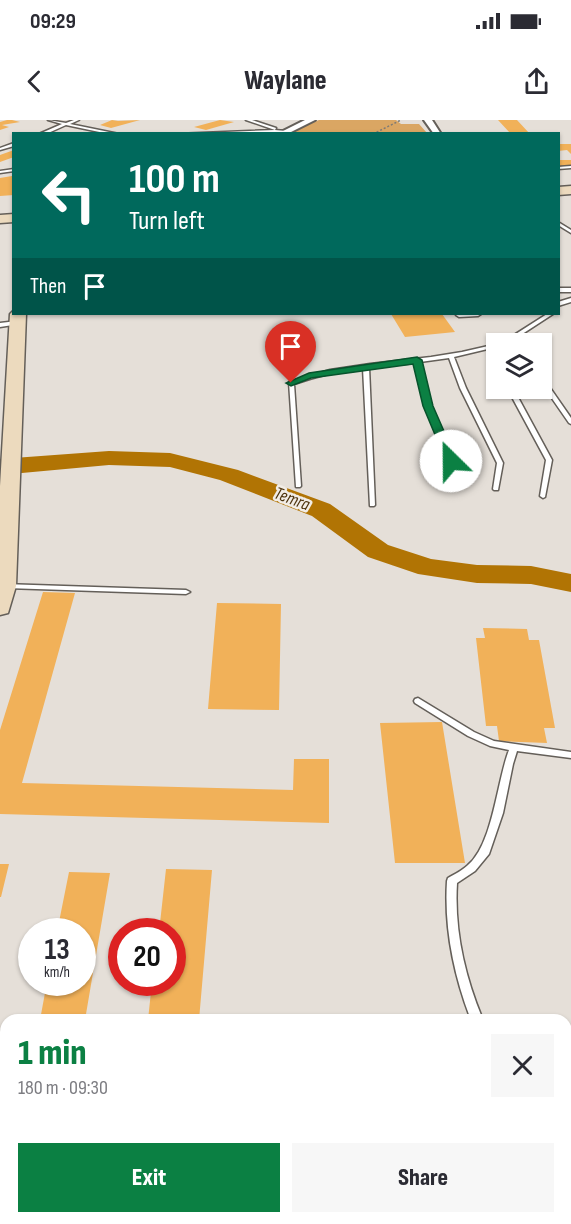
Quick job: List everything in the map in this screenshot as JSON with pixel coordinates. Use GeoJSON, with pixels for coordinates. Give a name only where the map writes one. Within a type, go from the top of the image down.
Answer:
{"type":"FeatureCollection","features":[{"type":"Feature","properties":{"kind":"street"},"geometry":{"type":"LineString","coordinates":[[282,132],[311,120]]}},
{"type":"Feature","properties":{"kind":"street"},"geometry":{"type":"LineString","coordinates":[[0,608],[5,586],[12,320]]}},
{"type":"Feature","properties":{"kind":"lane"},"geometry":{"type":"LineString","coordinates":[[50,120],[107,132]]}},
{"type":"Feature","properties":{"kind":"lane"},"geometry":{"type":"LineString","coordinates":[[46,132],[77,120]]}},
{"type":"Feature","properties":{"kind":"lane"},"geometry":{"type":"LineString","coordinates":[[248,120],[282,132]]}},
{"type":"Feature","properties":{"kind":"lane"},"geometry":{"type":"LineString","coordinates":[[520,333],[548,315]]}},
{"type":"Feature","properties":{"kind":"lane"},"geometry":{"type":"LineString","coordinates":[[298,486],[291,383],[309,375],[451,357],[486,348]]}},
{"type":"Feature","properties":{"kind":"lane"},"geometry":{"type":"LineString","coordinates":[[451,357],[463,388],[500,463],[496,489]]}},
{"type":"Feature","properties":{"kind":"lane"},"geometry":{"type":"LineString","coordinates":[[417,360],[428,406],[451,461]]}},
{"type":"Feature","properties":{"kind":"lane"},"geometry":{"type":"LineString","coordinates":[[366,366],[372,505]]}},
{"type":"Feature","properties":{"kind":"lane"},"geometry":{"type":"LineString","coordinates":[[552,394],[571,422]]}},
{"type":"Feature","properties":{"kind":"lane"},"geometry":{"type":"LineString","coordinates":[[516,399],[549,460],[543,496]]}},
{"type":"Feature","properties":{"kind":"lane"},"geometry":{"type":"LineString","coordinates":[[5,586],[186,592]]}},
{"type":"Feature","properties":{"kind":"lane"},"geometry":{"type":"LineString","coordinates":[[418,701],[471,734],[494,744],[571,755]]}},
{"type":"Feature","properties":{"kind":"lane"},"geometry":{"type":"LineString","coordinates":[[474,1014],[467,998],[449,902],[452,881],[472,868],[484,854],[498,813],[508,764],[514,747]]}},
{"type":"Feature","properties":{"kind":"path"},"geometry":{"type":"LineString","coordinates":[[377,132],[401,120]]}},
{"type":"Feature","properties":{"kind":"shaded area"},"geometry":{"type":"Polygon","coordinates":[[[319,120],[396,120],[401,124],[419,124],[426,132],[291,132],[319,120]]]}},
{"type":"Feature","properties":{"kind":"building"},"geometry":{"type":"Polygon","coordinates":[[[7,120],[20,122],[2,125],[9,127],[0,130],[0,122],[7,120]]]}},
{"type":"Feature","properties":{"kind":"building"},"geometry":{"type":"Polygon","coordinates":[[[112,120],[140,120],[111,128],[100,125],[112,120]]]}},
{"type":"Feature","properties":{"kind":"building"},"geometry":{"type":"Polygon","coordinates":[[[220,120],[234,122],[206,130],[194,127],[220,120]]]}},
{"type":"Feature","properties":{"kind":"building"},"geometry":{"type":"Polygon","coordinates":[[[498,120],[517,120],[528,132],[509,132],[498,120]]]}},
{"type":"Feature","properties":{"kind":"building"},"geometry":{"type":"Polygon","coordinates":[[[560,144],[571,144],[571,154],[567,150],[560,151],[560,144]]]}},
{"type":"Feature","properties":{"kind":"building"},"geometry":{"type":"Polygon","coordinates":[[[12,151],[12,158],[0,162],[0,155],[12,151]]]}},
{"type":"Feature","properties":{"kind":"building"},"geometry":{"type":"Polygon","coordinates":[[[560,160],[571,160],[571,166],[560,167],[560,160]]]}},
{"type":"Feature","properties":{"kind":"building"},"geometry":{"type":"Polygon","coordinates":[[[12,176],[12,195],[0,196],[0,178],[12,176]]]}},
{"type":"Feature","properties":{"kind":"building"},"geometry":{"type":"Polygon","coordinates":[[[392,315],[443,315],[455,332],[405,337],[392,315]]]}},
{"type":"Feature","properties":{"kind":"building"},"geometry":{"type":"Polygon","coordinates":[[[43,592],[75,593],[22,783],[293,790],[294,759],[329,759],[329,823],[0,814],[0,730],[43,592]]]}},
{"type":"Feature","properties":{"kind":"building"},"geometry":{"type":"Polygon","coordinates":[[[217,603],[281,604],[279,710],[208,709],[217,603]]]}},
{"type":"Feature","properties":{"kind":"building"},"geometry":{"type":"Polygon","coordinates":[[[483,628],[527,629],[529,640],[539,640],[555,728],[544,728],[547,743],[499,741],[497,726],[486,726],[476,638],[485,638],[483,628]]]}},
{"type":"Feature","properties":{"kind":"building"},"geometry":{"type":"Polygon","coordinates":[[[442,722],[465,863],[395,863],[380,723],[442,722]]]}},
{"type":"Feature","properties":{"kind":"building"},"geometry":{"type":"Polygon","coordinates":[[[0,864],[9,864],[1,897],[0,897],[0,864]]]}},
{"type":"Feature","properties":{"kind":"building"},"geometry":{"type":"Polygon","coordinates":[[[166,869],[212,870],[200,1014],[149,1014],[151,996],[186,996],[186,918],[161,918],[166,869]]]}},
{"type":"Feature","properties":{"kind":"building"},"geometry":{"type":"Polygon","coordinates":[[[69,872],[110,873],[96,955],[96,918],[60,918],[69,872]]]}},
{"type":"Feature","properties":{"kind":"building"},"geometry":{"type":"Polygon","coordinates":[[[44,996],[89,996],[86,1014],[41,1014],[44,996]]]}},
{"type":"Feature","properties":{"kind":"waterway","name":"Temra"},"geometry":{"type":"LineString","coordinates":[[0,467],[109,458],[170,460],[229,475],[321,510],[378,551],[428,568],[477,574],[531,575],[571,583]]}},
{"type":"Feature","properties":{"kind":"route"},"geometry":{"type":"LineString","coordinates":[[291,383],[309,375],[417,360],[428,406],[451,461]]}}]}
